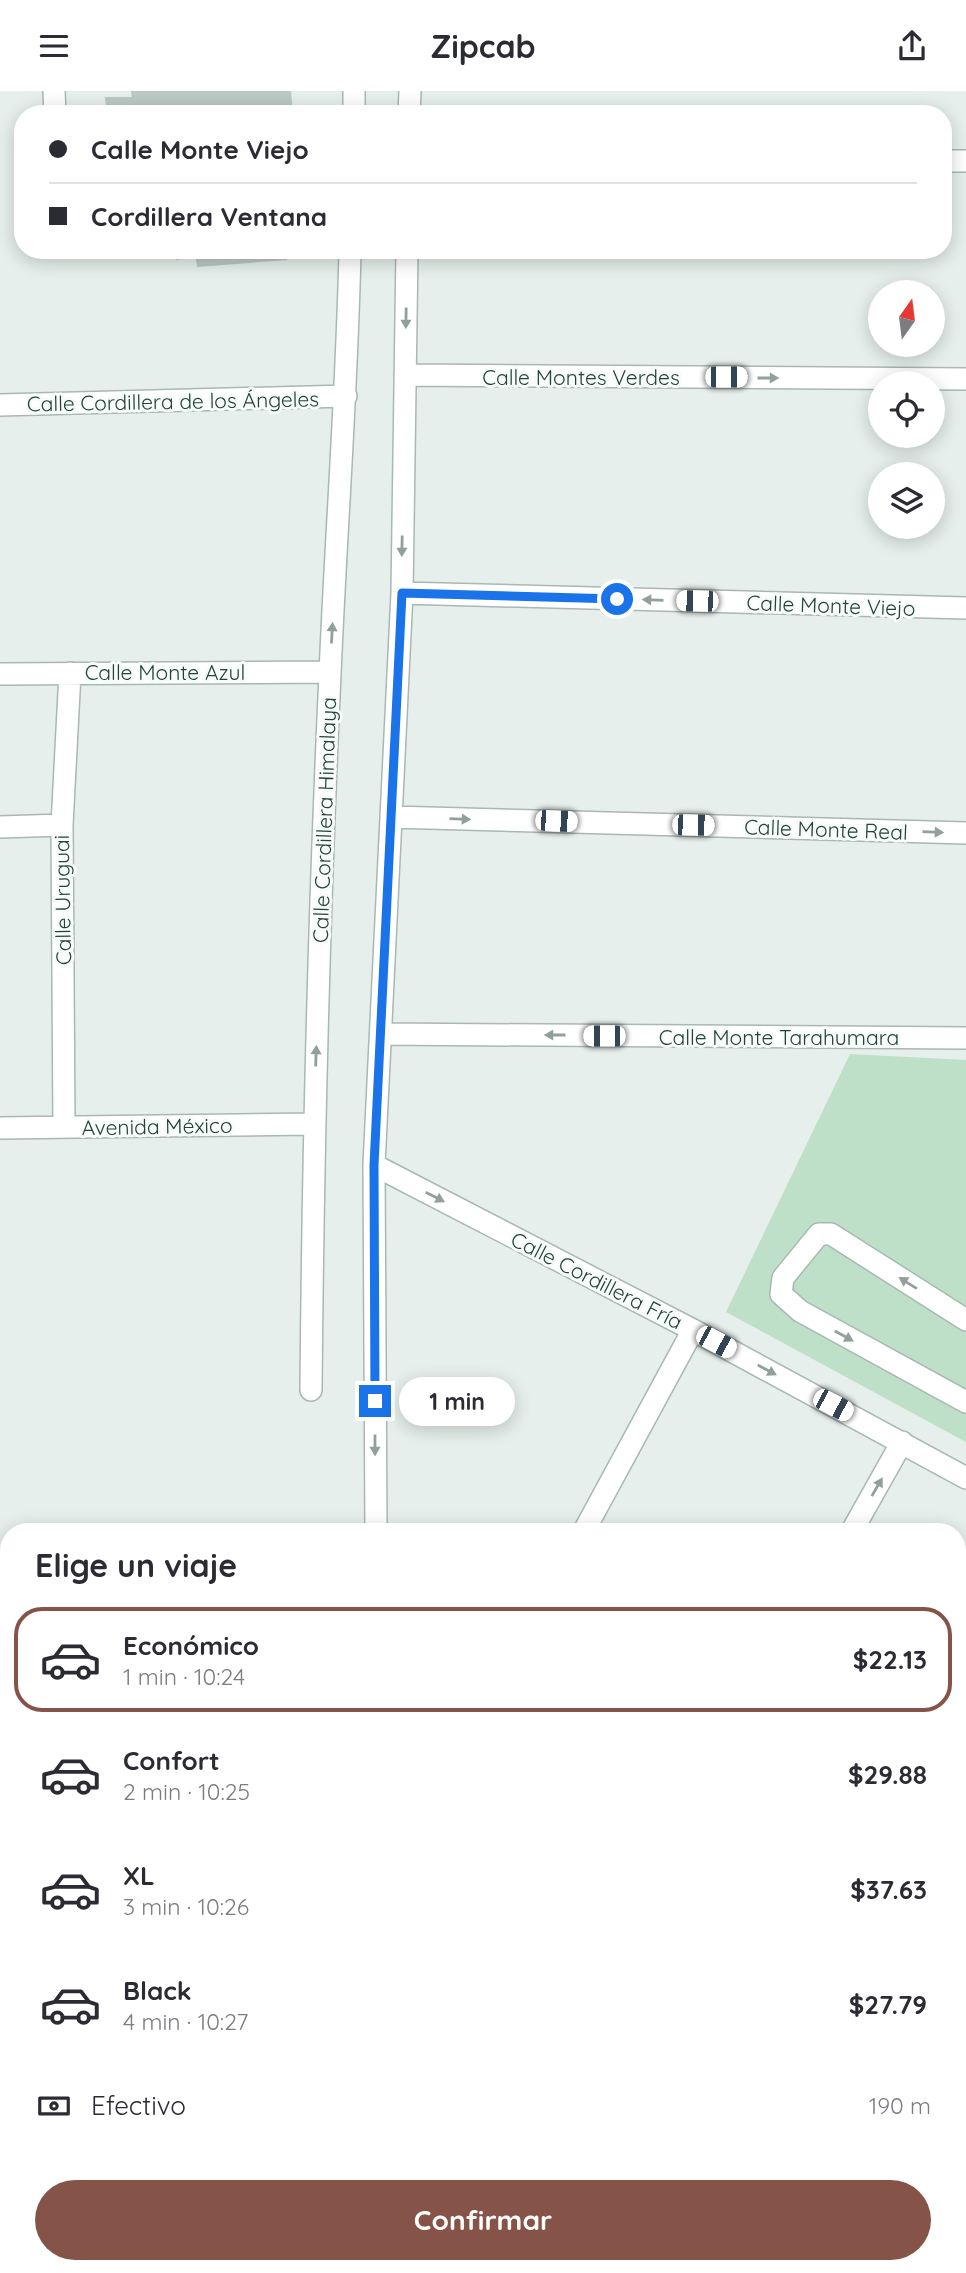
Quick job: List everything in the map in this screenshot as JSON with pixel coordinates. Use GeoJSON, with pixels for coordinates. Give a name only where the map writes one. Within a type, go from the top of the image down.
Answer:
{"type":"FeatureCollection","features":[{"type":"Feature","properties":{"kind":"street","name":"Calle Cordillera Himalaya"},"geometry":{"type":"LineString","coordinates":[[311,1390],[313,1124],[330,672],[346,396],[350,259]]}},
{"type":"Feature","properties":{"kind":"street"},"geometry":{"type":"LineString","coordinates":[[376,1523],[374,1165],[402,593],[407,259]]}},
{"type":"Feature","properties":{"kind":"street","name":"Calle Montes Verdes"},"geometry":{"type":"LineString","coordinates":[[405,376],[966,379]]}},
{"type":"Feature","properties":{"kind":"street","name":"Calle Cordillera de los Ángeles"},"geometry":{"type":"LineString","coordinates":[[0,405],[346,396]]}},
{"type":"Feature","properties":{"kind":"street","name":"Calle Monte Viejo"},"geometry":{"type":"LineString","coordinates":[[402,593],[966,608]]}},
{"type":"Feature","properties":{"kind":"street","name":"Calle Monte Azul"},"geometry":{"type":"LineString","coordinates":[[0,674],[330,672]]}},
{"type":"Feature","properties":{"kind":"street","name":"Calle Uruguai"},"geometry":{"type":"LineString","coordinates":[[65,1127],[62,825],[70,673]]}},
{"type":"Feature","properties":{"kind":"street","name":"Calle Monte Real"},"geometry":{"type":"LineString","coordinates":[[392,817],[966,833]]}},
{"type":"Feature","properties":{"kind":"street"},"geometry":{"type":"LineString","coordinates":[[0,827],[62,825]]}},
{"type":"Feature","properties":{"kind":"street","name":"Calle Monte Tarahumara"},"geometry":{"type":"LineString","coordinates":[[382,1034],[966,1038]]}},
{"type":"Feature","properties":{"kind":"street","name":"Avenida México"},"geometry":{"type":"LineString","coordinates":[[0,1128],[313,1124]]}},
{"type":"Feature","properties":{"kind":"street","name":"Calle Cordillera Fría"},"geometry":{"type":"LineString","coordinates":[[374,1165],[693,1330],[966,1478]]}},
{"type":"Feature","properties":{"kind":"street"},"geometry":{"type":"LineString","coordinates":[[966,1320],[831,1234],[819,1234],[783,1278],[781,1294],[800,1311],[966,1402]]}},
{"type":"Feature","properties":{"kind":"street"},"geometry":{"type":"LineString","coordinates":[[588,1523],[693,1330]]}},
{"type":"Feature","properties":{"kind":"street"},"geometry":{"type":"LineString","coordinates":[[856,1523],[902,1442]]}},
{"type":"Feature","properties":{"kind":"green space"},"geometry":{"type":"Polygon","coordinates":[[[850,1054],[966,1060],[966,1442],[726,1312],[850,1054]]]}},
{"type":"Feature","properties":{"kind":"building"},"geometry":{"type":"Polygon","coordinates":[[[132,91],[290,91],[291,105],[107,105],[106,98],[133,98],[132,91]]]}},
{"type":"Feature","properties":{"kind":"building"},"geometry":{"type":"Polygon","coordinates":[[[197,259],[286,259],[198,266],[197,259]]]}},
{"type":"Feature","properties":{"kind":"route"},"geometry":{"type":"LineString","coordinates":[[375,1401],[374,1165],[402,593],[617,599]]}}]}
